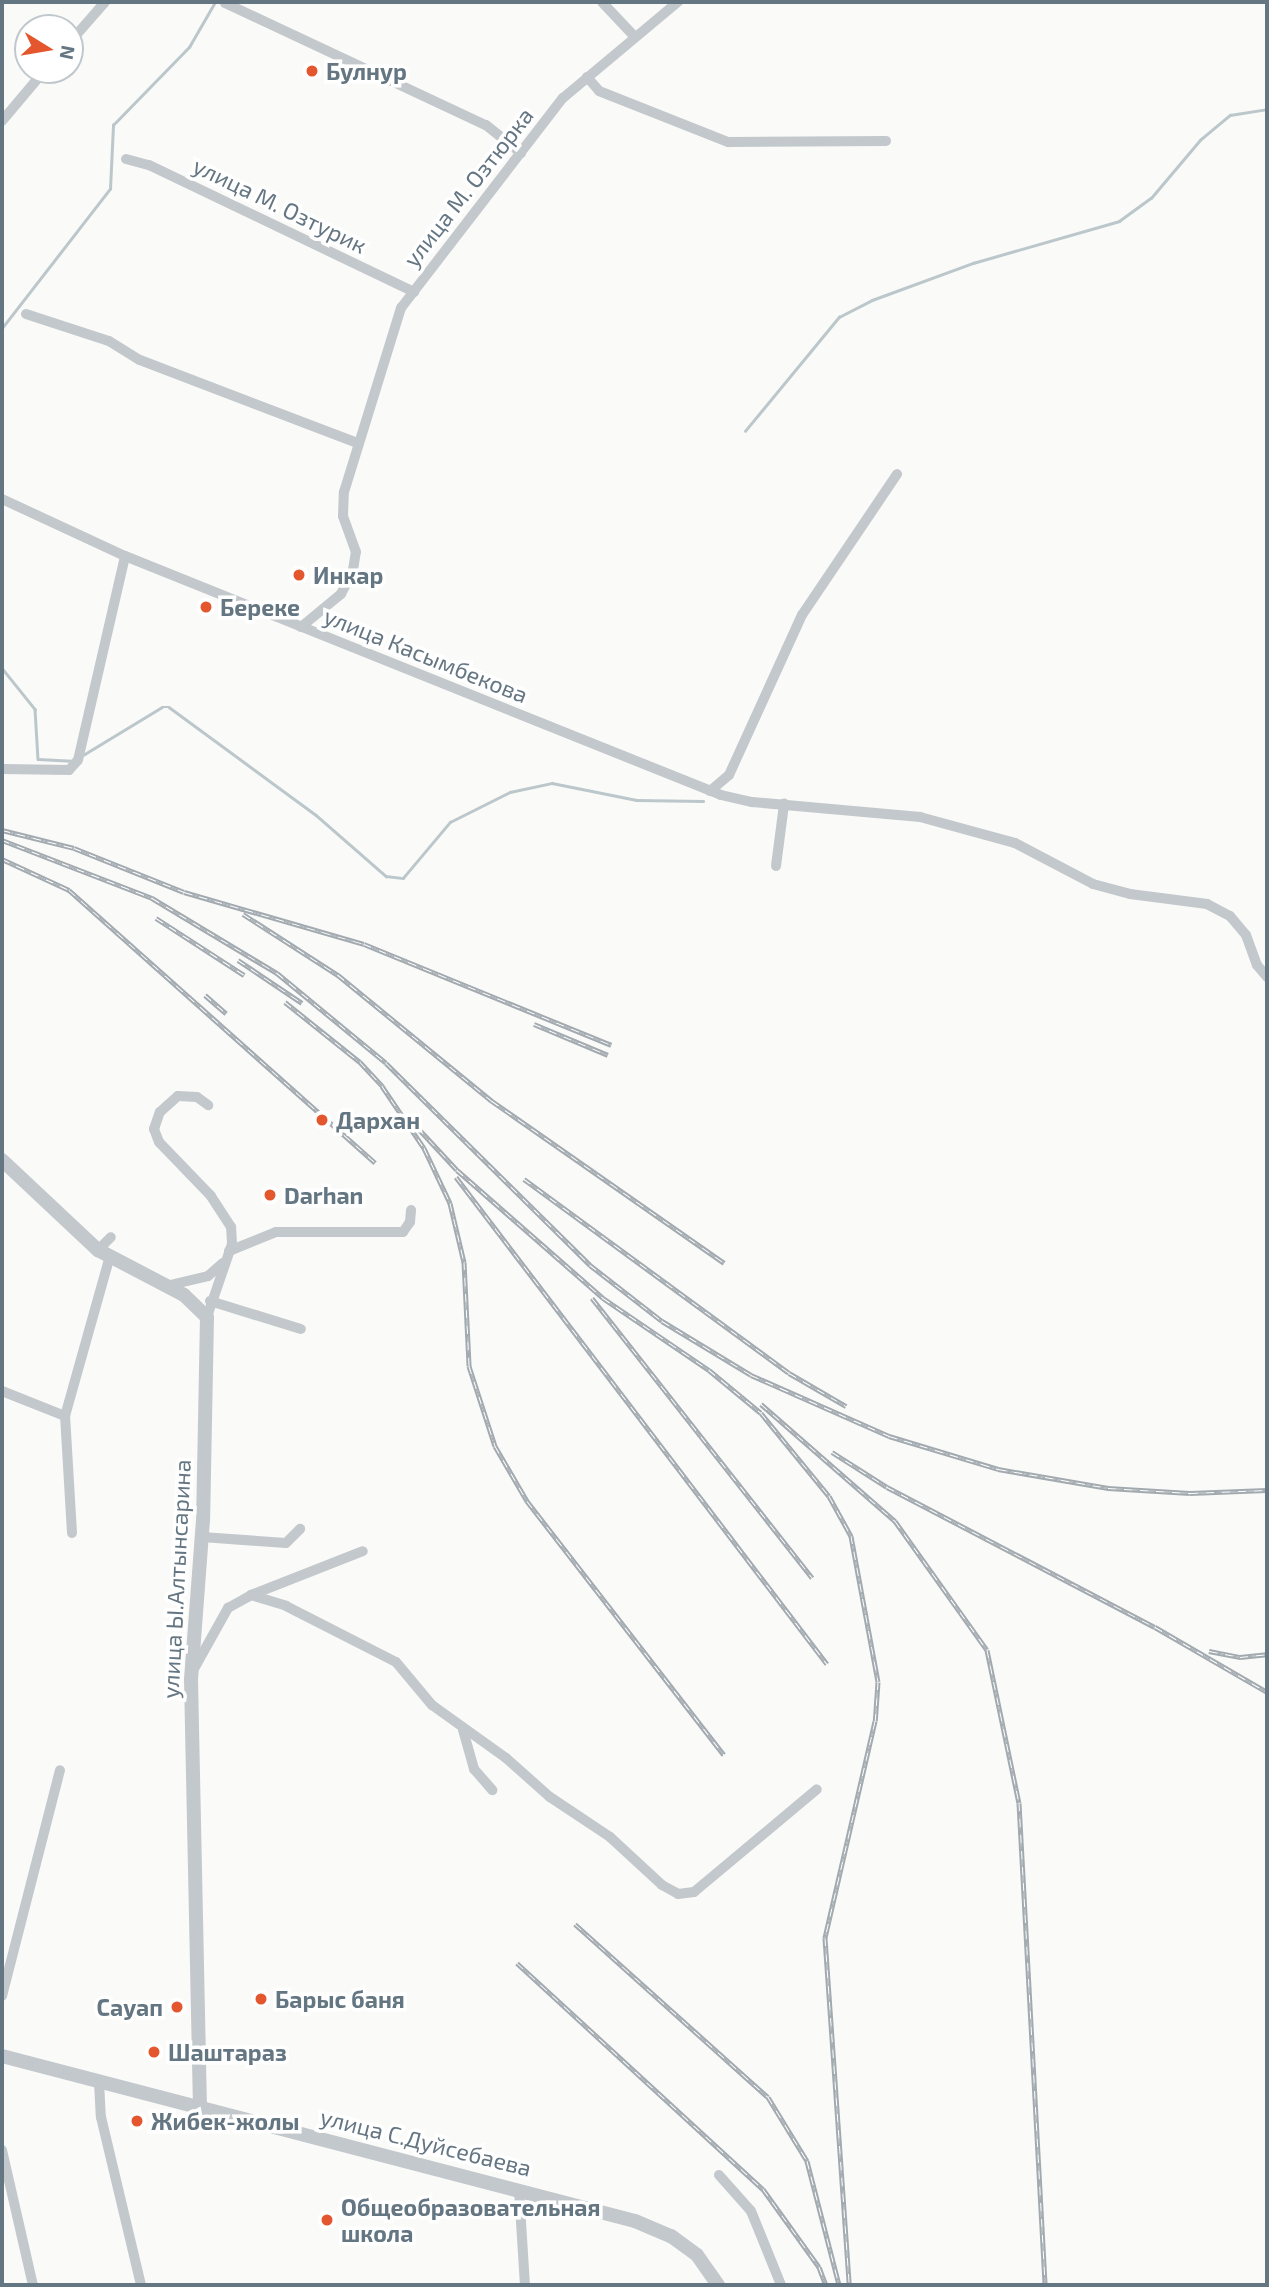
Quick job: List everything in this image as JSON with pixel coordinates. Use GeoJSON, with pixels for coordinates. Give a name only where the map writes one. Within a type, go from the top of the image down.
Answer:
{"type":"FeatureCollection","features":[{"type":"Feature","properties":{"kind":"street"},"geometry":{"type":"LineString","coordinates":[[84,26],[105,2]]}},
{"type":"Feature","properties":{"kind":"street"},"geometry":{"type":"LineString","coordinates":[[602,2],[634,36]]}},
{"type":"Feature","properties":{"kind":"street","name":"улица М. Озтюрка"},"geometry":{"type":"LineString","coordinates":[[300,627],[341,594],[353,570],[356,552],[343,516],[344,492],[392,329],[414,292],[563,98],[678,2]]}},
{"type":"Feature","properties":{"kind":"street"},"geometry":{"type":"LineString","coordinates":[[225,3],[486,125],[521,153]]}},
{"type":"Feature","properties":{"kind":"street"},"geometry":{"type":"LineString","coordinates":[[587,77],[599,91],[729,142],[886,141]]}},
{"type":"Feature","properties":{"kind":"street"},"geometry":{"type":"LineString","coordinates":[[2,121],[34,84]]}},
{"type":"Feature","properties":{"kind":"street","name":"улица М. Озтурик"},"geometry":{"type":"LineString","coordinates":[[126,159],[149,165],[414,292]]}},
{"type":"Feature","properties":{"kind":"street"},"geometry":{"type":"LineString","coordinates":[[26,314],[109,341],[140,360],[357,443]]}},
{"type":"Feature","properties":{"kind":"street"},"geometry":{"type":"LineString","coordinates":[[715,793],[729,775],[802,615],[897,474]]}},
{"type":"Feature","properties":{"kind":"street","name":"улица Касымбекова"},"geometry":{"type":"LineString","coordinates":[[2,499],[125,556],[715,793],[784,804],[920,817],[1015,843],[1093,884],[1130,894],[1207,904],[1230,916],[1246,935],[1257,965],[1267,977]]}},
{"type":"Feature","properties":{"kind":"street"},"geometry":{"type":"LineString","coordinates":[[2,769],[69,770],[78,760],[125,556]]}},
{"type":"Feature","properties":{"kind":"street"},"geometry":{"type":"LineString","coordinates":[[776,866],[784,804]]}},
{"type":"Feature","properties":{"kind":"street"},"geometry":{"type":"LineString","coordinates":[[207,1317],[232,1234],[227,1217],[175,1162],[154,1129],[160,1112],[178,1096],[197,1097],[208,1105]]}},
{"type":"Feature","properties":{"kind":"street"},"geometry":{"type":"LineString","coordinates":[[2,1160],[104,1255],[191,1300],[207,1317]]}},
{"type":"Feature","properties":{"kind":"street"},"geometry":{"type":"LineString","coordinates":[[166,1286],[208,1276],[227,1256],[276,1232],[403,1232],[410,1222],[411,1210]]}},
{"type":"Feature","properties":{"kind":"street"},"geometry":{"type":"LineString","coordinates":[[72,1533],[65,1416],[104,1255],[111,1237]]}},
{"type":"Feature","properties":{"kind":"street"},"geometry":{"type":"LineString","coordinates":[[210,1301],[301,1329]]}},
{"type":"Feature","properties":{"kind":"street","name":"улица Ы.Алтынсарина"},"geometry":{"type":"LineString","coordinates":[[200,2105],[191,1679],[202,1537],[207,1317]]}},
{"type":"Feature","properties":{"kind":"street"},"geometry":{"type":"LineString","coordinates":[[2,1391],[65,1416]]}},
{"type":"Feature","properties":{"kind":"street"},"geometry":{"type":"LineString","coordinates":[[202,1537],[285,1543],[300,1529]]}},
{"type":"Feature","properties":{"kind":"street"},"geometry":{"type":"LineString","coordinates":[[191,1679],[215,1627],[228,1608],[251,1595],[363,1551]]}},
{"type":"Feature","properties":{"kind":"street"},"geometry":{"type":"LineString","coordinates":[[251,1595],[286,1606],[396,1662],[432,1705],[610,1837],[662,1885],[678,1894],[694,1892],[817,1790]]}},
{"type":"Feature","properties":{"kind":"street"},"geometry":{"type":"LineString","coordinates":[[463,1730],[474,1769],[492,1790]]}},
{"type":"Feature","properties":{"kind":"street"},"geometry":{"type":"LineString","coordinates":[[2,1996],[60,1770]]}},
{"type":"Feature","properties":{"kind":"street","name":"улица С.Дуйсебаева"},"geometry":{"type":"LineString","coordinates":[[2,2056],[200,2105],[379,2160],[519,2190],[635,2221],[671,2236],[697,2255],[718,2285]]}},
{"type":"Feature","properties":{"kind":"street"},"geometry":{"type":"LineString","coordinates":[[99,2082],[101,2117],[141,2285]]}},
{"type":"Feature","properties":{"kind":"street"},"geometry":{"type":"LineString","coordinates":[[2,2150],[4,2174],[33,2285]]}},
{"type":"Feature","properties":{"kind":"street"},"geometry":{"type":"LineString","coordinates":[[719,2175],[751,2211],[781,2285]]}},
{"type":"Feature","properties":{"kind":"street"},"geometry":{"type":"LineString","coordinates":[[519,2190],[525,2285]]}},
{"type":"Feature","properties":{"kind":"street"},"geometry":{"type":"LineString","coordinates":[[523,2245],[535,2257]]}},
{"type":"Feature","properties":{"kind":"waterway"},"geometry":{"type":"LineString","coordinates":[[2,328],[110,189],[113,125],[189,47],[215,2]]}},
{"type":"Feature","properties":{"kind":"waterway"},"geometry":{"type":"LineString","coordinates":[[745,431],[839,317],[872,300],[973,263],[1119,221],[1151,198],[1200,140],[1230,115],[1267,109]]}},
{"type":"Feature","properties":{"kind":"waterway"},"geometry":{"type":"LineString","coordinates":[[2,668],[35,709],[38,759],[71,761]]}},
{"type":"Feature","properties":{"kind":"waterway"},"geometry":{"type":"LineString","coordinates":[[83,755],[162,707],[169,707],[316,815],[386,876],[403,878],[450,822],[510,792],[552,783],[636,800],[703,801]]}},
{"type":"Feature","properties":{"kind":"railway"},"geometry":{"type":"LineString","coordinates":[[2,830],[74,848],[184,892],[364,944],[611,1045]]}},
{"type":"Feature","properties":{"kind":"railway"},"geometry":{"type":"LineString","coordinates":[[2,840],[152,898],[277,973],[386,1063],[590,1265],[662,1321],[751,1375],[889,1436],[998,1469],[1108,1488],[1190,1493],[1267,1490]]}},
{"type":"Feature","properties":{"kind":"railway"},"geometry":{"type":"LineString","coordinates":[[2,859],[69,890],[375,1163]]}},
{"type":"Feature","properties":{"kind":"railway"},"geometry":{"type":"LineString","coordinates":[[243,914],[338,975],[492,1101],[724,1263]]}},
{"type":"Feature","properties":{"kind":"railway"},"geometry":{"type":"LineString","coordinates":[[156,918],[244,975]]}},
{"type":"Feature","properties":{"kind":"railway"},"geometry":{"type":"LineString","coordinates":[[238,960],[302,1003]]}},
{"type":"Feature","properties":{"kind":"railway"},"geometry":{"type":"LineString","coordinates":[[205,995],[226,1013]]}},
{"type":"Feature","properties":{"kind":"railway"},"geometry":{"type":"LineString","coordinates":[[285,1002],[360,1062],[382,1086],[424,1148],[450,1203],[464,1262],[469,1366],[495,1446],[527,1501],[724,1755]]}},
{"type":"Feature","properties":{"kind":"railway"},"geometry":{"type":"LineString","coordinates":[[534,1024],[608,1055]]}},
{"type":"Feature","properties":{"kind":"railway"},"geometry":{"type":"LineString","coordinates":[[418,1128],[457,1170],[603,1298],[709,1370],[761,1413],[829,1496],[851,1536],[878,1682],[875,1721],[825,1938],[849,2285]]}},
{"type":"Feature","properties":{"kind":"railway"},"geometry":{"type":"LineString","coordinates":[[456,1177],[827,1664]]}},
{"type":"Feature","properties":{"kind":"railway"},"geometry":{"type":"LineString","coordinates":[[524,1179],[789,1373],[846,1406]]}},
{"type":"Feature","properties":{"kind":"railway"},"geometry":{"type":"LineString","coordinates":[[592,1298],[812,1578]]}},
{"type":"Feature","properties":{"kind":"railway"},"geometry":{"type":"LineString","coordinates":[[761,1404],[895,1521],[987,1650],[1019,1803],[1045,2285]]}},
{"type":"Feature","properties":{"kind":"railway"},"geometry":{"type":"LineString","coordinates":[[832,1452],[887,1487],[1155,1627],[1267,1692]]}},
{"type":"Feature","properties":{"kind":"railway"},"geometry":{"type":"LineString","coordinates":[[1209,1651],[1240,1657],[1267,1654]]}},
{"type":"Feature","properties":{"kind":"railway"},"geometry":{"type":"LineString","coordinates":[[575,1924],[768,2097],[807,2161],[839,2285]]}},
{"type":"Feature","properties":{"kind":"railway"},"geometry":{"type":"LineString","coordinates":[[517,1963],[763,2189],[819,2267],[826,2285]]}},
{"type":"Feature","properties":{"kind":"place","name":"Булнур"},"geometry":{"type":"Point","coordinates":[312,71]}},
{"type":"Feature","properties":{"kind":"place","name":"Инкар"},"geometry":{"type":"Point","coordinates":[299,575]}},
{"type":"Feature","properties":{"kind":"place","name":"Береке"},"geometry":{"type":"Point","coordinates":[206,607]}},
{"type":"Feature","properties":{"kind":"place","name":"Дархан"},"geometry":{"type":"Point","coordinates":[322,1120]}},
{"type":"Feature","properties":{"kind":"place","name":"Darhan"},"geometry":{"type":"Point","coordinates":[270,1195]}},
{"type":"Feature","properties":{"kind":"place","name":"Барыс баня"},"geometry":{"type":"Point","coordinates":[261,1999]}},
{"type":"Feature","properties":{"kind":"place","name":"Сауап"},"geometry":{"type":"Point","coordinates":[177,2007]}},
{"type":"Feature","properties":{"kind":"place","name":"Шаштараз"},"geometry":{"type":"Point","coordinates":[154,2052]}},
{"type":"Feature","properties":{"kind":"place","name":"Жибек-жолы"},"geometry":{"type":"Point","coordinates":[137,2121]}},
{"type":"Feature","properties":{"kind":"place","name":"Общеобразовательная школа"},"geometry":{"type":"Point","coordinates":[327,2220]}}]}
